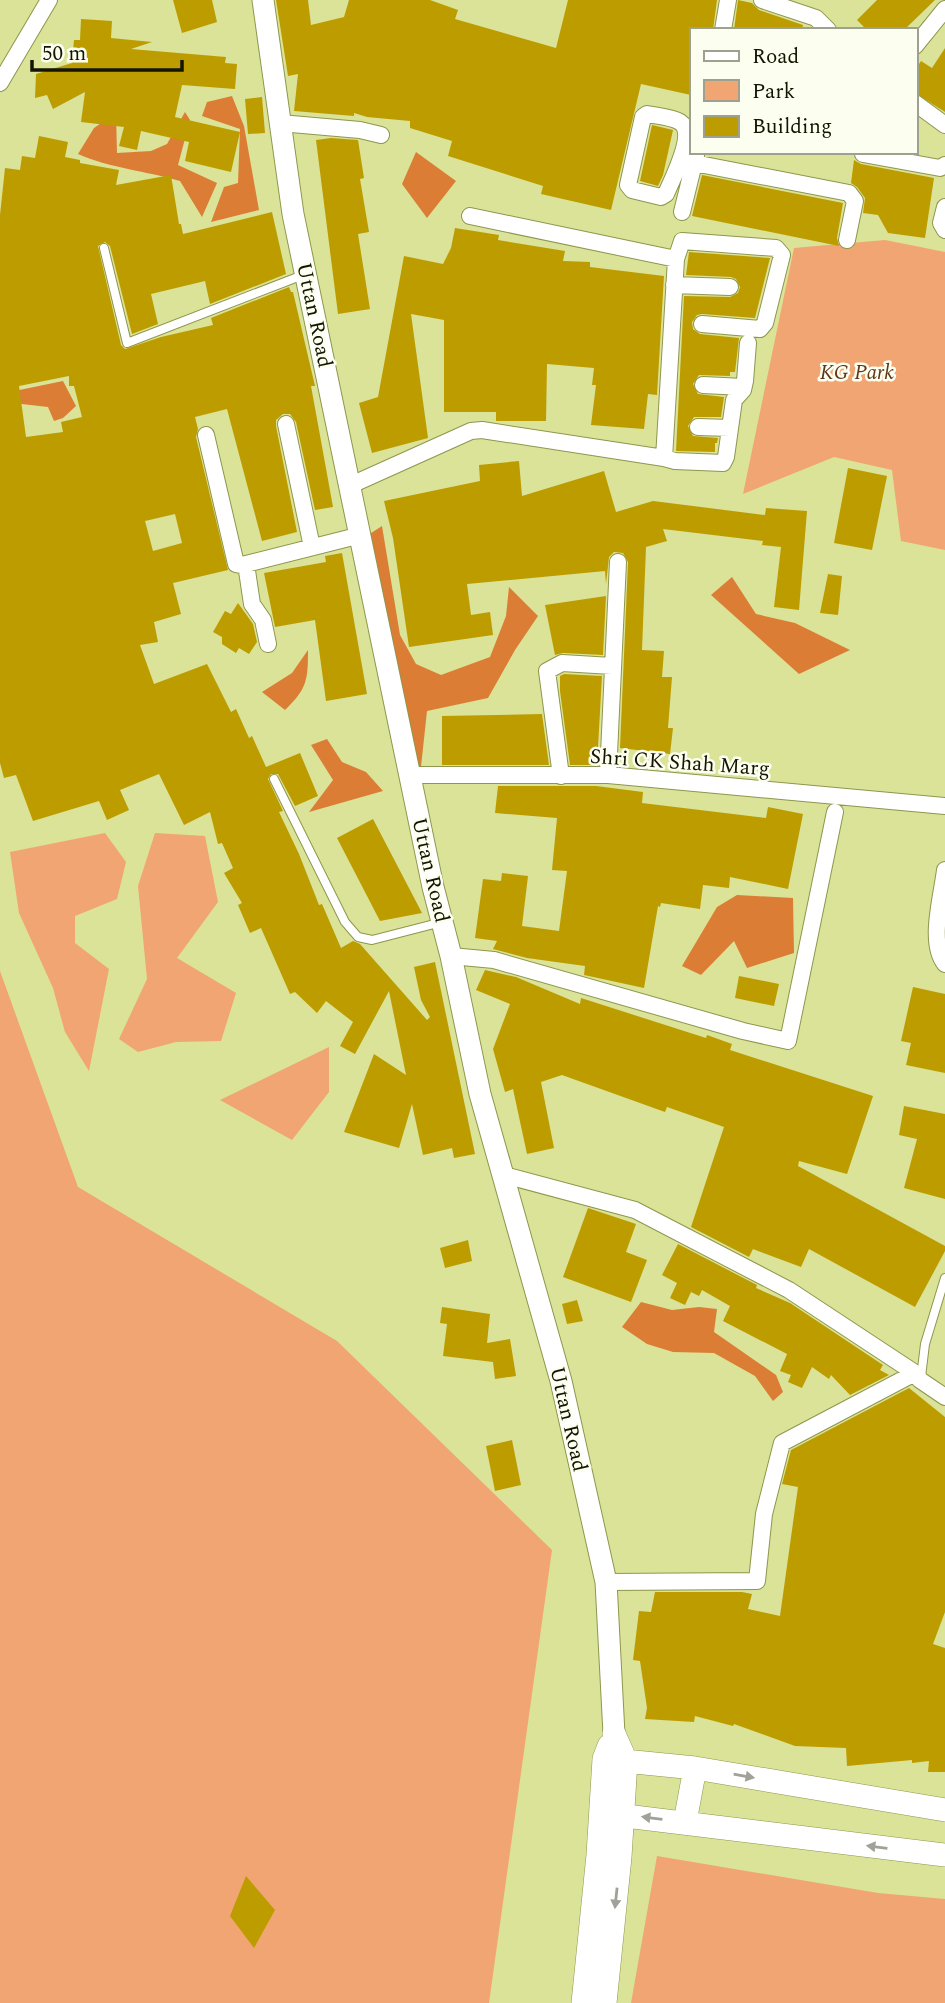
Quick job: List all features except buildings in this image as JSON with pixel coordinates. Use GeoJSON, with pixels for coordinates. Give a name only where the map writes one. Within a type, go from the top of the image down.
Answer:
{"type":"FeatureCollection","features":[{"type":"Feature","properties":{"kind":"main road","name":"Uttan Road"},"geometry":{"type":"LineString","coordinates":[[605,2003],[614,1734]]}},
{"type":"Feature","properties":{"kind":"main road"},"geometry":{"type":"LineString","coordinates":[[615,1760],[695,1768],[945,1810]]}},
{"type":"Feature","properties":{"kind":"main road"},"geometry":{"type":"LineString","coordinates":[[685,1822],[695,1768]]}},
{"type":"Feature","properties":{"kind":"main road","name":"Uttan Road"},"geometry":{"type":"LineString","coordinates":[[583,2003],[612,1814]]}},
{"type":"Feature","properties":{"kind":"main road"},"geometry":{"type":"LineString","coordinates":[[612,1814],[945,1855]]}},
{"type":"Feature","properties":{"kind":"street"},"geometry":{"type":"LineString","coordinates":[[0,83],[49,0]]}},
{"type":"Feature","properties":{"kind":"street","name":"Uttan Road"},"geometry":{"type":"LineString","coordinates":[[263,0],[293,214],[442,922],[480,1094],[561,1381],[606,1582],[614,1734]]}},
{"type":"Feature","properties":{"kind":"street"},"geometry":{"type":"LineString","coordinates":[[723,28],[728,0]]}},
{"type":"Feature","properties":{"kind":"street"},"geometry":{"type":"LineString","coordinates":[[762,0],[816,18],[826,28]]}},
{"type":"Feature","properties":{"kind":"street"},"geometry":{"type":"LineString","coordinates":[[917,44],[945,9]]}},
{"type":"Feature","properties":{"kind":"street"},"geometry":{"type":"LineString","coordinates":[[917,104],[945,125]]}},
{"type":"Feature","properties":{"kind":"street"},"geometry":{"type":"LineString","coordinates":[[690,144],[685,128],[679,121],[647,114],[643,117],[628,185],[632,190],[660,197],[666,194],[690,154]]}},
{"type":"Feature","properties":{"kind":"street"},"geometry":{"type":"LineString","coordinates":[[280,123],[360,130],[381,135]]}},
{"type":"Feature","properties":{"kind":"street"},"geometry":{"type":"LineString","coordinates":[[682,212],[692,154]]}},
{"type":"Feature","properties":{"kind":"street"},"geometry":{"type":"LineString","coordinates":[[703,154],[849,193],[855,201],[846,240]]}},
{"type":"Feature","properties":{"kind":"street"},"geometry":{"type":"LineString","coordinates":[[863,154],[940,168],[945,165]]}},
{"type":"Feature","properties":{"kind":"street"},"geometry":{"type":"LineString","coordinates":[[945,207],[941,223],[945,230]]}},
{"type":"Feature","properties":{"kind":"street"},"geometry":{"type":"LineString","coordinates":[[470,216],[676,259]]}},
{"type":"Feature","properties":{"kind":"street"},"geometry":{"type":"LineString","coordinates":[[664,458],[676,259],[682,242],[776,248],[782,255],[765,323],[760,329],[702,324]]}},
{"type":"Feature","properties":{"kind":"street"},"geometry":{"type":"LineString","coordinates":[[674,285],[730,287]]}},
{"type":"Feature","properties":{"kind":"street"},"geometry":{"type":"LineString","coordinates":[[351,485],[471,431],[482,430],[675,461],[723,463],[734,400],[743,387],[748,342]]}},
{"type":"Feature","properties":{"kind":"street"},"geometry":{"type":"LineString","coordinates":[[703,385],[743,387]]}},
{"type":"Feature","properties":{"kind":"street"},"geometry":{"type":"LineString","coordinates":[[286,424],[313,547]]}},
{"type":"Feature","properties":{"kind":"street"},"geometry":{"type":"LineString","coordinates":[[698,427],[730,428]]}},
{"type":"Feature","properties":{"kind":"street"},"geometry":{"type":"LineString","coordinates":[[206,435],[236,564],[246,564],[361,535]]}},
{"type":"Feature","properties":{"kind":"street"},"geometry":{"type":"LineString","coordinates":[[608,775],[618,562]]}},
{"type":"Feature","properties":{"kind":"street"},"geometry":{"type":"LineString","coordinates":[[246,564],[252,604],[263,620],[268,645]]}},
{"type":"Feature","properties":{"kind":"street"},"geometry":{"type":"LineString","coordinates":[[561,776],[547,671],[562,663],[612,666]]}},
{"type":"Feature","properties":{"kind":"street","name":"Shri CK Shah Marg"},"geometry":{"type":"LineString","coordinates":[[411,775],[608,775],[945,806]]}},
{"type":"Feature","properties":{"kind":"street"},"geometry":{"type":"LineString","coordinates":[[451,956],[494,960],[743,1031],[788,1041],[835,811]]}},
{"type":"Feature","properties":{"kind":"street"},"geometry":{"type":"LineString","coordinates":[[945,870],[936,939],[937,953],[945,964]]}},
{"type":"Feature","properties":{"kind":"street"},"geometry":{"type":"LineString","coordinates":[[504,1175],[635,1210],[789,1290],[945,1397]]}},
{"type":"Feature","properties":{"kind":"street"},"geometry":{"type":"LineString","coordinates":[[606,1582],[757,1581],[764,1514],[782,1443],[917,1376]]}},
{"type":"Feature","properties":{"kind":"lane"},"geometry":{"type":"LineString","coordinates":[[104,248],[127,343],[306,274]]}},
{"type":"Feature","properties":{"kind":"lane"},"geometry":{"type":"LineString","coordinates":[[274,779],[345,922],[358,937],[372,940],[442,922]]}},
{"type":"Feature","properties":{"kind":"lane"},"geometry":{"type":"LineString","coordinates":[[917,1376],[945,1278]]}},
{"type":"Feature","properties":{"kind":"green space","name":"KG Park"},"geometry":{"type":"Polygon","coordinates":[[[885,240],[945,252],[945,550],[901,541],[892,470],[834,457],[743,494],[794,248],[885,240]]]}},
{"type":"Feature","properties":{"kind":"green space"},"geometry":{"type":"Polygon","coordinates":[[[105,833],[126,862],[117,899],[75,916],[75,943],[109,969],[89,1071],[65,1032],[53,988],[19,913],[10,852],[105,833]]]}},
{"type":"Feature","properties":{"kind":"green space"},"geometry":{"type":"Polygon","coordinates":[[[155,833],[205,836],[218,902],[177,958],[236,993],[221,1041],[176,1042],[138,1052],[119,1039],[147,979],[138,886],[155,833]]]}},
{"type":"Feature","properties":{"kind":"green space"},"geometry":{"type":"Polygon","coordinates":[[[0,971],[78,1187],[337,1341],[552,1550],[489,2003],[0,2003],[0,971]]]}},
{"type":"Feature","properties":{"kind":"green space"},"geometry":{"type":"Polygon","coordinates":[[[329,1047],[329,1092],[292,1140],[220,1100],[329,1047]]]}},
{"type":"Feature","properties":{"kind":"green space"},"geometry":{"type":"Polygon","coordinates":[[[657,1856],[878,1893],[945,1899],[945,2003],[631,2003],[657,1856]]]}},
{"type":"Feature","properties":{"kind":"shaded area"},"geometry":{"type":"Polygon","coordinates":[[[232,96],[244,126],[259,210],[211,222],[224,187],[238,183],[240,129],[202,116],[207,102],[232,96]]]}},
{"type":"Feature","properties":{"kind":"shaded area"},"geometry":{"type":"Polygon","coordinates":[[[185,112],[190,120],[178,165],[217,183],[202,217],[180,181],[102,163],[78,154],[94,128],[116,113],[117,153],[151,151],[167,144],[185,112]]]}},
{"type":"Feature","properties":{"kind":"shaded area"},"geometry":{"type":"Polygon","coordinates":[[[416,152],[456,181],[427,218],[402,184],[416,152]]]}},
{"type":"Feature","properties":{"kind":"shaded area"},"geometry":{"type":"Polygon","coordinates":[[[63,381],[76,406],[63,418],[54,421],[48,407],[13,403],[0,394],[63,381]]]}},
{"type":"Feature","properties":{"kind":"shaded area"},"geometry":{"type":"Polygon","coordinates":[[[382,526],[400,635],[416,664],[441,675],[490,657],[506,616],[509,587],[538,616],[488,698],[427,711],[420,776],[368,535],[382,526]]]}},
{"type":"Feature","properties":{"kind":"shaded area"},"geometry":{"type":"Polygon","coordinates":[[[732,577],[756,614],[795,623],[850,650],[799,674],[711,595],[732,577]]]}},
{"type":"Feature","properties":{"kind":"shaded area"},"geometry":{"type":"Polygon","coordinates":[[[308,650],[305,683],[298,696],[285,710],[262,692],[292,673],[308,650]]]}},
{"type":"Feature","properties":{"kind":"shaded area"},"geometry":{"type":"Polygon","coordinates":[[[327,739],[342,762],[366,772],[383,791],[309,812],[333,780],[311,745],[327,739]]]}},
{"type":"Feature","properties":{"kind":"shaded area"},"geometry":{"type":"Polygon","coordinates":[[[737,895],[793,898],[794,953],[747,968],[734,941],[701,975],[682,966],[717,907],[737,895]]]}},
{"type":"Feature","properties":{"kind":"shaded area"},"geometry":{"type":"Polygon","coordinates":[[[641,1302],[672,1310],[699,1307],[717,1309],[714,1332],[776,1375],[783,1392],[773,1401],[755,1376],[714,1353],[673,1352],[647,1344],[622,1327],[641,1302]]]}}]}
